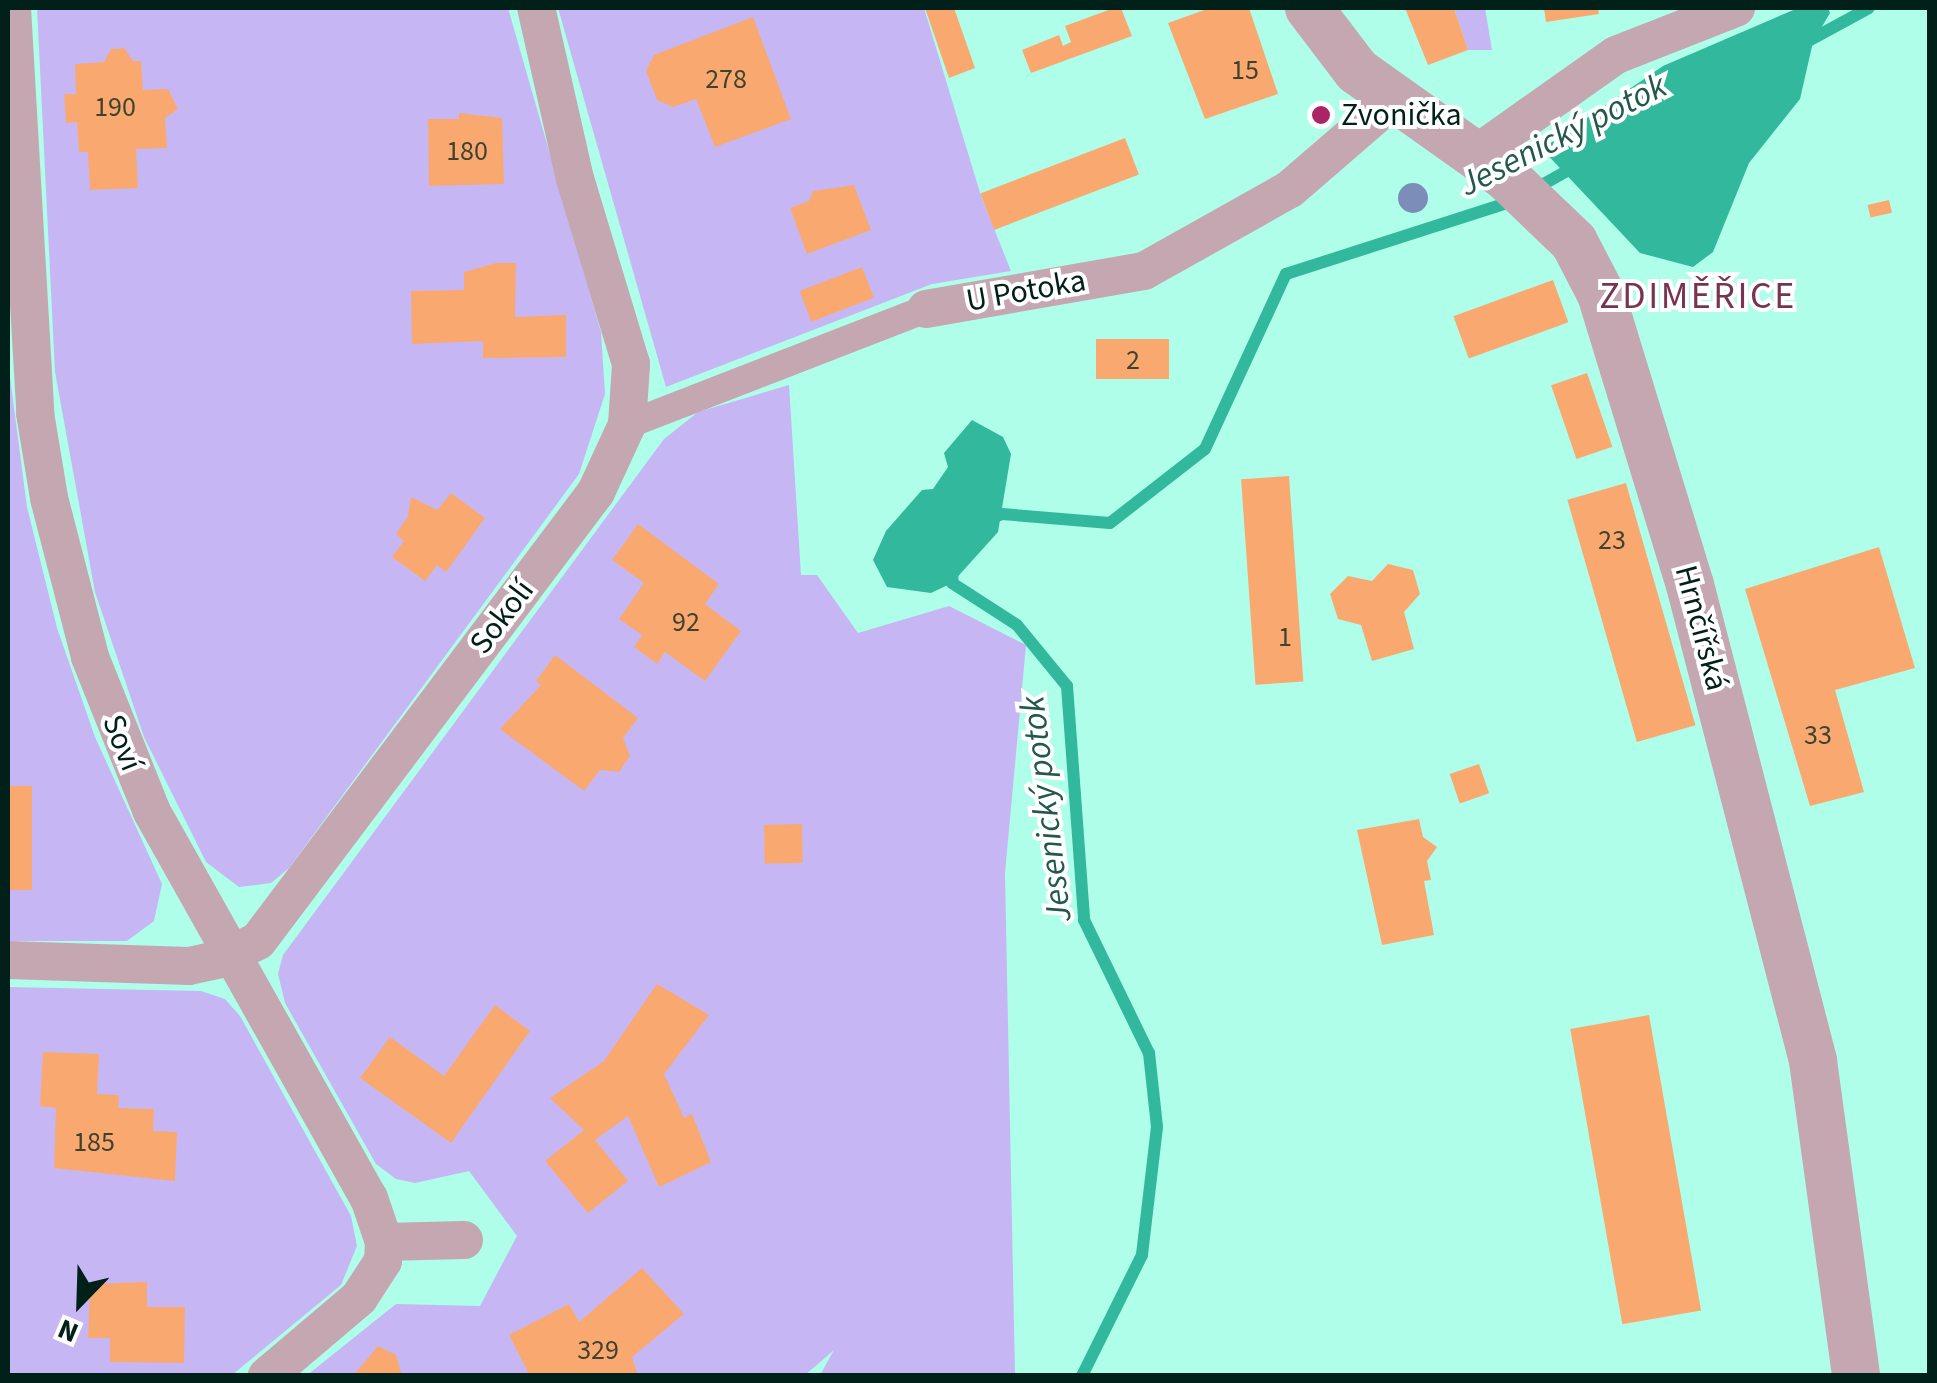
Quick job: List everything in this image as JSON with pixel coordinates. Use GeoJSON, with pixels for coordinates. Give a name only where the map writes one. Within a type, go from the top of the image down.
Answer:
{"type":"FeatureCollection","features":[{"type":"Feature","properties":{"kind":"street","name":"Soví"},"geometry":{"type":"LineString","coordinates":[[12,8],[35,413],[53,516],[116,730],[152,812],[369,1198],[384,1242]]}},
{"type":"Feature","properties":{"kind":"street","name":"Sokolí"},"geometry":{"type":"LineString","coordinates":[[8,960],[189,966],[234,954],[267,931],[596,492],[627,425],[630,364],[624,328],[575,179],[536,8]]}},
{"type":"Feature","properties":{"kind":"street","name":"Hrnčířská"},"geometry":{"type":"LineString","coordinates":[[1309,8],[1357,71],[1491,166],[1574,242],[1602,294],[1690,585],[1813,1060],[1856,1376]]}},
{"type":"Feature","properties":{"kind":"street"},"geometry":{"type":"LineString","coordinates":[[1491,166],[1616,55],[1736,8]]}},
{"type":"Feature","properties":{"kind":"street","name":"U Potoka"},"geometry":{"type":"LineString","coordinates":[[627,425],[926,308],[1144,271],[1290,189],[1393,100]]}},
{"type":"Feature","properties":{"kind":"street"},"geometry":{"type":"LineString","coordinates":[[268,1376],[359,1298],[375,1277],[384,1242],[464,1240]]}},
{"type":"Feature","properties":{"kind":"shaded area"},"geometry":{"type":"Polygon","coordinates":[[[37,8],[508,8],[601,332],[605,394],[579,474],[289,868],[271,883],[239,887],[206,862],[144,737],[95,592],[55,372],[37,8]]]}},
{"type":"Feature","properties":{"kind":"shaded area"},"geometry":{"type":"Polygon","coordinates":[[[558,8],[924,8],[981,196],[1011,271],[932,284],[666,387],[558,8]]]}},
{"type":"Feature","properties":{"kind":"shaded area"},"geometry":{"type":"Polygon","coordinates":[[[1454,8],[1485,8],[1492,50],[1468,50],[1454,8]]]}},
{"type":"Feature","properties":{"kind":"shaded area"},"geometry":{"type":"Polygon","coordinates":[[[8,362],[27,507],[57,628],[95,737],[162,884],[154,921],[127,941],[8,941],[8,362]]]}},
{"type":"Feature","properties":{"kind":"shaded area"},"geometry":{"type":"Polygon","coordinates":[[[789,385],[801,575],[817,575],[858,633],[949,606],[1026,645],[1005,873],[1015,1375],[820,1375],[834,1350],[804,1376],[306,1376],[396,1304],[480,1306],[517,1236],[469,1171],[415,1183],[396,1179],[376,1164],[285,1003],[278,974],[283,955],[664,439],[698,412],[789,385]]]}},
{"type":"Feature","properties":{"kind":"shaded area"},"geometry":{"type":"Polygon","coordinates":[[[8,987],[201,991],[225,999],[240,1016],[351,1216],[357,1246],[341,1285],[232,1375],[8,1376],[8,987]]]}},
{"type":"Feature","properties":{"kind":"water"},"geometry":{"type":"Polygon","coordinates":[[[1798,8],[1828,8],[1830,13],[1813,42],[1800,99],[1749,163],[1713,252],[1693,267],[1640,253],[1542,149],[1663,66],[1798,8]]]}},
{"type":"Feature","properties":{"kind":"water"},"geometry":{"type":"Polygon","coordinates":[[[972,420],[1003,437],[1011,454],[998,532],[952,583],[931,593],[887,587],[873,560],[886,531],[922,490],[933,489],[948,467],[944,453],[972,420]]]}},
{"type":"Feature","properties":{"kind":"building"},"geometry":{"type":"Polygon","coordinates":[[[925,8],[954,8],[975,68],[949,78],[925,8]]]}},
{"type":"Feature","properties":{"kind":"building"},"geometry":{"type":"Polygon","coordinates":[[[1121,8],[1132,36],[1031,73],[1022,50],[1059,35],[1063,46],[1071,42],[1065,26],[1121,8]]]}},
{"type":"Feature","properties":{"kind":"building"},"geometry":{"type":"Polygon","coordinates":[[[1210,8],[1249,8],[1278,94],[1205,119],[1168,23],[1210,8]]]}},
{"type":"Feature","properties":{"kind":"building"},"geometry":{"type":"Polygon","coordinates":[[[1405,8],[1454,8],[1468,50],[1428,65],[1405,8]]]}},
{"type":"Feature","properties":{"kind":"building"},"geometry":{"type":"Polygon","coordinates":[[[1544,8],[1598,8],[1599,14],[1546,22],[1544,8]]]}},
{"type":"Feature","properties":{"kind":"building"},"geometry":{"type":"Polygon","coordinates":[[[753,17],[791,119],[715,147],[696,99],[673,107],[657,100],[646,71],[654,55],[753,17]]]}},
{"type":"Feature","properties":{"kind":"building"},"geometry":{"type":"Polygon","coordinates":[[[124,48],[133,61],[141,61],[143,90],[168,89],[178,109],[165,118],[167,148],[136,149],[138,188],[90,190],[88,152],[79,152],[77,122],[66,123],[64,94],[76,94],[75,64],[104,62],[111,49],[124,48]]]}},
{"type":"Feature","properties":{"kind":"building"},"geometry":{"type":"Polygon","coordinates":[[[459,113],[502,118],[504,184],[429,186],[428,119],[459,119],[459,113]]]}},
{"type":"Feature","properties":{"kind":"building"},"geometry":{"type":"Polygon","coordinates":[[[1125,138],[1139,174],[994,230],[980,194],[1125,138]]]}},
{"type":"Feature","properties":{"kind":"building"},"geometry":{"type":"Polygon","coordinates":[[[854,185],[871,230],[807,254],[790,208],[809,201],[813,191],[854,185]]]}},
{"type":"Feature","properties":{"kind":"building"},"geometry":{"type":"Polygon","coordinates":[[[1889,200],[1892,213],[1870,218],[1868,205],[1889,200]]]}},
{"type":"Feature","properties":{"kind":"building"},"geometry":{"type":"Polygon","coordinates":[[[496,263],[516,263],[515,317],[566,315],[566,357],[483,358],[483,341],[412,344],[411,291],[464,290],[464,272],[496,263]]]}},
{"type":"Feature","properties":{"kind":"building"},"geometry":{"type":"Polygon","coordinates":[[[862,267],[874,298],[811,322],[799,291],[862,267]]]}},
{"type":"Feature","properties":{"kind":"building"},"geometry":{"type":"Polygon","coordinates":[[[1553,280],[1568,322],[1469,359],[1453,316],[1553,280]]]}},
{"type":"Feature","properties":{"kind":"building"},"geometry":{"type":"Polygon","coordinates":[[[1096,339],[1169,339],[1169,379],[1096,379],[1096,339]]]}},
{"type":"Feature","properties":{"kind":"building"},"geometry":{"type":"Polygon","coordinates":[[[1587,373],[1612,447],[1576,459],[1551,385],[1587,373]]]}},
{"type":"Feature","properties":{"kind":"building"},"geometry":{"type":"Polygon","coordinates":[[[1289,476],[1303,681],[1255,685],[1241,479],[1289,476]]]}},
{"type":"Feature","properties":{"kind":"building"},"geometry":{"type":"Polygon","coordinates":[[[1626,483],[1695,725],[1637,742],[1567,500],[1626,483]]]}},
{"type":"Feature","properties":{"kind":"building"},"geometry":{"type":"Polygon","coordinates":[[[451,493],[485,518],[446,572],[437,565],[425,581],[392,557],[404,541],[396,534],[408,516],[411,497],[437,510],[451,493]]]}},
{"type":"Feature","properties":{"kind":"building"},"geometry":{"type":"Polygon","coordinates":[[[638,524],[719,584],[705,604],[741,631],[705,681],[665,652],[657,664],[634,647],[642,635],[619,619],[644,583],[612,560],[638,524]]]}},
{"type":"Feature","properties":{"kind":"building"},"geometry":{"type":"Polygon","coordinates":[[[1879,547],[1915,668],[1835,690],[1864,792],[1810,806],[1745,589],[1879,547]]]}},
{"type":"Feature","properties":{"kind":"building"},"geometry":{"type":"Polygon","coordinates":[[[1388,564],[1413,570],[1420,594],[1404,612],[1414,649],[1372,661],[1361,625],[1338,619],[1330,594],[1348,576],[1372,581],[1388,564]]]}},
{"type":"Feature","properties":{"kind":"building"},"geometry":{"type":"Polygon","coordinates":[[[555,655],[638,718],[623,738],[630,756],[619,772],[600,770],[584,791],[500,729],[541,685],[536,681],[555,655]]]}},
{"type":"Feature","properties":{"kind":"building"},"geometry":{"type":"Polygon","coordinates":[[[1479,764],[1489,793],[1460,803],[1450,774],[1479,764]]]}},
{"type":"Feature","properties":{"kind":"building"},"geometry":{"type":"Polygon","coordinates":[[[8,786],[32,786],[32,890],[8,890],[8,786]]]}},
{"type":"Feature","properties":{"kind":"building"},"geometry":{"type":"Polygon","coordinates":[[[1419,819],[1423,837],[1437,847],[1427,861],[1431,880],[1424,881],[1434,935],[1382,945],[1357,830],[1419,819]]]}},
{"type":"Feature","properties":{"kind":"building"},"geometry":{"type":"Polygon","coordinates":[[[802,824],[803,863],[765,864],[764,825],[802,824]]]}},
{"type":"Feature","properties":{"kind":"building"},"geometry":{"type":"Polygon","coordinates":[[[657,984],[709,1015],[664,1074],[684,1118],[692,1114],[711,1162],[659,1187],[628,1116],[595,1140],[628,1181],[588,1213],[545,1161],[584,1130],[550,1098],[604,1061],[657,984]]]}},
{"type":"Feature","properties":{"kind":"building"},"geometry":{"type":"Polygon","coordinates":[[[495,1005],[530,1031],[451,1143],[360,1078],[390,1037],[444,1076],[495,1005]]]}},
{"type":"Feature","properties":{"kind":"building"},"geometry":{"type":"Polygon","coordinates":[[[1649,1015],[1701,1310],[1622,1324],[1570,1029],[1649,1015]]]}},
{"type":"Feature","properties":{"kind":"building"},"geometry":{"type":"Polygon","coordinates":[[[43,1052],[99,1054],[97,1094],[119,1095],[118,1108],[154,1109],[153,1131],[177,1132],[175,1181],[54,1168],[56,1108],[40,1106],[43,1052]]]}},
{"type":"Feature","properties":{"kind":"building"},"geometry":{"type":"Polygon","coordinates":[[[642,1268],[684,1314],[632,1357],[638,1376],[530,1376],[509,1335],[569,1304],[579,1322],[642,1268]]]}},
{"type":"Feature","properties":{"kind":"building"},"geometry":{"type":"Polygon","coordinates":[[[147,1282],[147,1307],[185,1307],[184,1363],[110,1362],[110,1338],[88,1338],[90,1284],[147,1282]]]}},
{"type":"Feature","properties":{"kind":"building"},"geometry":{"type":"Polygon","coordinates":[[[378,1346],[396,1355],[402,1376],[353,1376],[378,1346]]]}},
{"type":"Feature","properties":{"kind":"waterway","name":"Jesenický potok"},"geometry":{"type":"LineString","coordinates":[[1801,45],[1869,8]]}},
{"type":"Feature","properties":{"kind":"waterway","name":"Jesenický potok"},"geometry":{"type":"LineString","coordinates":[[1533,190],[1576,166]]}},
{"type":"Feature","properties":{"kind":"waterway","name":"Jesenický potok"},"geometry":{"type":"LineString","coordinates":[[990,519],[1002,514],[1110,523],[1205,449],[1286,274],[1516,200]]}},
{"type":"Feature","properties":{"kind":"waterway","name":"Jesenický potok"},"geometry":{"type":"LineString","coordinates":[[953,566],[952,583],[1017,625],[1067,686],[1084,920],[1149,1053],[1157,1127],[1142,1255],[1082,1376]]}},
{"type":"Feature","properties":{"kind":"place","name":"Zvonička"},"geometry":{"type":"Point","coordinates":[1321,115]}},
{"type":"Feature","properties":{"kind":"district","name":"ZDIMĚŘICE"},"geometry":{"type":"Point","coordinates":[1698,297]}}]}
